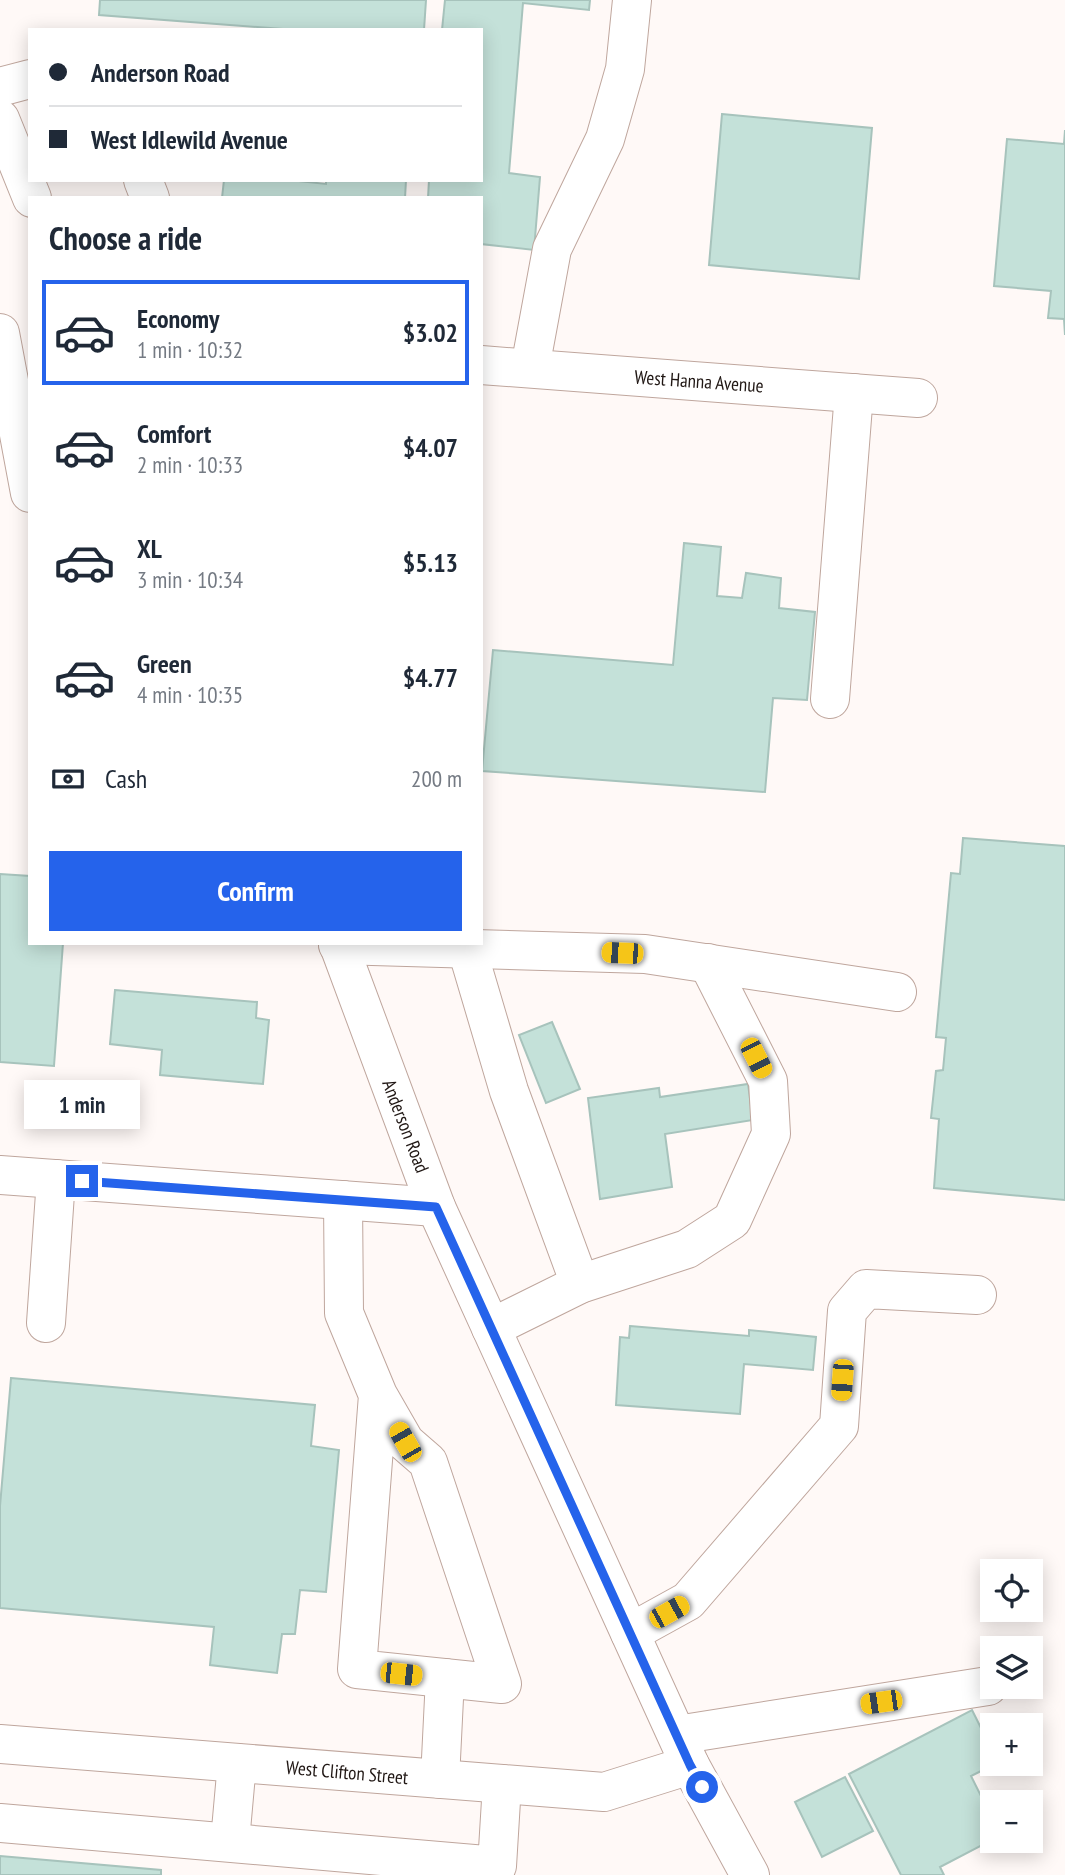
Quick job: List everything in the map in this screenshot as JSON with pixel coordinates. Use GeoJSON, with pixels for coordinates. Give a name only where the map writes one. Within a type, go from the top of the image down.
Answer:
{"type":"FeatureCollection","features":[{"type":"Feature","properties":{"kind":"street"},"geometry":{"type":"LineString","coordinates":[[530,368],[552,249],[605,139],[625,69],[632,0]]}},
{"type":"Feature","properties":{"kind":"street"},"geometry":{"type":"LineString","coordinates":[[0,87],[28,80]]}},
{"type":"Feature","properties":{"kind":"street"},"geometry":{"type":"LineString","coordinates":[[0,119],[31,196]]}},
{"type":"Feature","properties":{"kind":"street"},"geometry":{"type":"LineString","coordinates":[[28,334],[0,333],[28,482]]}},
{"type":"Feature","properties":{"kind":"street","name":"West Hanna Avenue"},"geometry":{"type":"LineString","coordinates":[[483,365],[918,398]]}},
{"type":"Feature","properties":{"kind":"street"},"geometry":{"type":"LineString","coordinates":[[831,699],[854,393]]}},
{"type":"Feature","properties":{"kind":"street","name":"Anderson Road"},"geometry":{"type":"LineString","coordinates":[[338,945],[436,1207],[683,1750],[750,1875]]}},
{"type":"Feature","properties":{"kind":"street"},"geometry":{"type":"LineString","coordinates":[[364,945],[645,954],[897,992]]}},
{"type":"Feature","properties":{"kind":"street"},"geometry":{"type":"LineString","coordinates":[[467,949],[509,1091],[580,1284]]}},
{"type":"Feature","properties":{"kind":"street"},"geometry":{"type":"LineString","coordinates":[[491,1328],[580,1284],[687,1249],[732,1220],[771,1134],[768,1081],[708,963]]}},
{"type":"Feature","properties":{"kind":"street"},"geometry":{"type":"LineString","coordinates":[[0,1175],[436,1207]]}},
{"type":"Feature","properties":{"kind":"street"},"geometry":{"type":"LineString","coordinates":[[46,1323],[56,1179]]}},
{"type":"Feature","properties":{"kind":"street"},"geometry":{"type":"LineString","coordinates":[[342,1200],[344,1313],[378,1395],[405,1442],[428,1462],[502,1684],[357,1669],[378,1395]]}},
{"type":"Feature","properties":{"kind":"street"},"geometry":{"type":"LineString","coordinates":[[630,1633],[688,1601],[839,1426],[847,1311],[866,1289],[977,1295]]}},
{"type":"Feature","properties":{"kind":"street"},"geometry":{"type":"LineString","coordinates":[[440,1779],[445,1678]]}},
{"type":"Feature","properties":{"kind":"street","name":"West Clifton Street"},"geometry":{"type":"LineString","coordinates":[[0,1744],[604,1792],[683,1750],[980,1688]]}},
{"type":"Feature","properties":{"kind":"street"},"geometry":{"type":"LineString","coordinates":[[230,1841],[237,1763]]}},
{"type":"Feature","properties":{"kind":"street"},"geometry":{"type":"LineString","coordinates":[[0,1823],[497,1866],[502,1784]]}},
{"type":"Feature","properties":{"kind":"building"},"geometry":{"type":"Polygon","coordinates":[[[100,0],[426,0],[424,28],[270,28],[99,15],[100,0]]]}},
{"type":"Feature","properties":{"kind":"building"},"geometry":{"type":"Polygon","coordinates":[[[445,0],[590,0],[589,10],[523,3],[509,173],[540,177],[534,250],[483,244],[483,196],[428,196],[429,182],[483,182],[483,28],[442,28],[445,0]]]}},
{"type":"Feature","properties":{"kind":"building"},"geometry":{"type":"Polygon","coordinates":[[[722,114],[872,128],[859,279],[709,265],[722,114]]]}},
{"type":"Feature","properties":{"kind":"building"},"geometry":{"type":"Polygon","coordinates":[[[1065,130],[1065,335],[1064,319],[1048,318],[1051,291],[994,286],[1007,139],[1064,144],[1065,130]]]}},
{"type":"Feature","properties":{"kind":"building"},"geometry":{"type":"Polygon","coordinates":[[[224,182],[406,182],[405,196],[222,196],[224,182]]]}},
{"type":"Feature","properties":{"kind":"building"},"geometry":{"type":"Polygon","coordinates":[[[684,543],[721,547],[717,596],[742,598],[746,573],[781,578],[779,608],[815,612],[807,700],[773,698],[765,792],[483,771],[493,650],[673,665],[684,543]]]}},
{"type":"Feature","properties":{"kind":"building"},"geometry":{"type":"Polygon","coordinates":[[[963,838],[1065,846],[1065,1200],[934,1188],[939,1119],[931,1118],[936,1071],[943,1070],[946,1038],[936,1037],[951,873],[960,874],[963,838]]]}},
{"type":"Feature","properties":{"kind":"building"},"geometry":{"type":"Polygon","coordinates":[[[0,874],[28,876],[28,945],[63,945],[54,1066],[0,1062],[0,874]]]}},
{"type":"Feature","properties":{"kind":"building"},"geometry":{"type":"Polygon","coordinates":[[[115,990],[257,1002],[256,1018],[269,1020],[263,1084],[160,1075],[162,1050],[110,1044],[115,990]]]}},
{"type":"Feature","properties":{"kind":"building"},"geometry":{"type":"Polygon","coordinates":[[[552,1022],[580,1089],[546,1103],[519,1035],[552,1022]]]}},
{"type":"Feature","properties":{"kind":"building"},"geometry":{"type":"Polygon","coordinates":[[[748,1084],[753,1120],[665,1134],[672,1187],[600,1199],[588,1098],[659,1088],[660,1097],[748,1084]]]}},
{"type":"Feature","properties":{"kind":"building"},"geometry":{"type":"Polygon","coordinates":[[[630,1326],[749,1336],[749,1330],[816,1337],[813,1370],[744,1364],[740,1414],[616,1405],[620,1337],[629,1338],[630,1326]]]}},
{"type":"Feature","properties":{"kind":"building"},"geometry":{"type":"Polygon","coordinates":[[[11,1378],[315,1405],[311,1446],[339,1450],[326,1592],[300,1590],[295,1634],[282,1634],[277,1673],[210,1665],[214,1627],[0,1608],[0,1506],[11,1378]]]}},
{"type":"Feature","properties":{"kind":"building"},"geometry":{"type":"Polygon","coordinates":[[[972,1710],[980,1726],[980,1772],[971,1776],[980,1794],[980,1846],[940,1867],[944,1875],[901,1875],[849,1774],[972,1710]]]}},
{"type":"Feature","properties":{"kind":"building"},"geometry":{"type":"Polygon","coordinates":[[[845,1777],[873,1831],[822,1857],[795,1802],[845,1777]]]}},
{"type":"Feature","properties":{"kind":"building"},"geometry":{"type":"Polygon","coordinates":[[[0,1856],[161,1870],[161,1875],[0,1875],[0,1856]]]}},
{"type":"Feature","properties":{"kind":"route"},"geometry":{"type":"LineString","coordinates":[[82,1181],[436,1207],[702,1787]]}}]}
